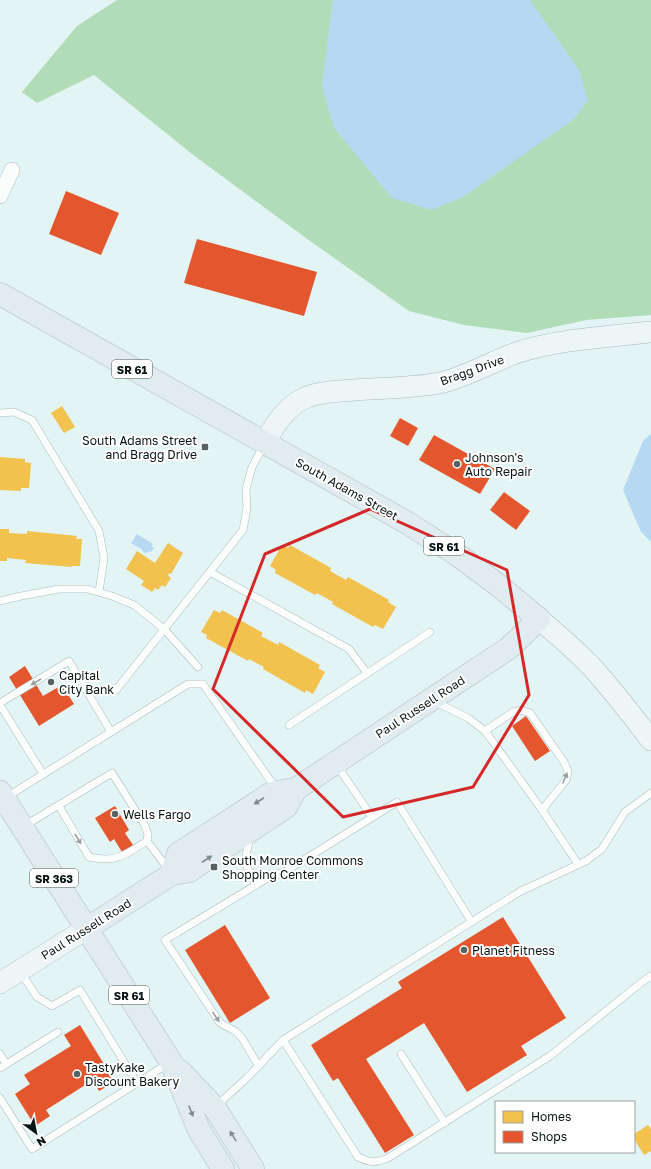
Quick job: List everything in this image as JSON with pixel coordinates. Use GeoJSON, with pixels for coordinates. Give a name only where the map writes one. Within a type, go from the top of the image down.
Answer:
{"type":"FeatureCollection","features":[{"type":"Feature","properties":{"kind":"main road","name":"South Adams Street"},"geometry":{"type":"LineString","coordinates":[[0,294],[406,522],[446,547],[498,585],[540,619]]}},
{"type":"Feature","properties":{"kind":"main road","name":"Paul Russell Road"},"geometry":{"type":"LineString","coordinates":[[172,874],[178,854],[272,792],[287,790],[335,762],[509,648],[540,619]]}},
{"type":"Feature","properties":{"kind":"main road","name":"Paul Russell Road"},"geometry":{"type":"LineString","coordinates":[[86,929],[172,874],[190,871],[286,807],[287,790]]}},
{"type":"Feature","properties":{"kind":"main road","name":"SR 363"},"geometry":{"type":"LineString","coordinates":[[2,795],[86,929]]}},
{"type":"Feature","properties":{"kind":"main road","name":"SR 61"},"geometry":{"type":"LineString","coordinates":[[86,929],[171,1062],[199,1130],[218,1166]]}},
{"type":"Feature","properties":{"kind":"main road","name":"SR 61"},"geometry":{"type":"LineString","coordinates":[[171,1062],[215,1108],[253,1169]]}},
{"type":"Feature","properties":{"kind":"main road"},"geometry":{"type":"LineString","coordinates":[[218,1166],[233,1160],[253,1169]]}},
{"type":"Feature","properties":{"kind":"street"},"geometry":{"type":"LineString","coordinates":[[0,196],[12,170]]}},
{"type":"Feature","properties":{"kind":"street","name":"Bragg Drive"},"geometry":{"type":"LineString","coordinates":[[264,443],[275,424],[286,411],[295,403],[306,397],[329,392],[420,386],[442,382],[464,375],[518,353],[539,347],[651,332]]}},
{"type":"Feature","properties":{"kind":"street","name":"South Adams Street"},"geometry":{"type":"LineString","coordinates":[[540,619],[590,666],[622,702],[651,740]]}},
{"type":"Feature","properties":{"kind":"street","name":"Paul Russell Road"},"geometry":{"type":"LineString","coordinates":[[0,983],[86,929]]}},
{"type":"Feature","properties":{"kind":"lane"},"geometry":{"type":"LineString","coordinates":[[0,413],[14,412],[32,420],[100,531],[104,558],[99,592]]}},
{"type":"Feature","properties":{"kind":"lane"},"geometry":{"type":"LineString","coordinates":[[116,690],[243,530],[248,508],[246,489],[252,467],[264,443]]}},
{"type":"Feature","properties":{"kind":"lane"},"geometry":{"type":"LineString","coordinates":[[210,572],[349,649],[367,674]]}},
{"type":"Feature","properties":{"kind":"lane"},"geometry":{"type":"LineString","coordinates":[[0,601],[59,590],[87,589],[112,596],[134,605],[164,629],[198,667]]}},
{"type":"Feature","properties":{"kind":"lane"},"geometry":{"type":"LineString","coordinates":[[289,725],[430,632]]}},
{"type":"Feature","properties":{"kind":"lane"},"geometry":{"type":"LineString","coordinates":[[43,774],[0,704],[69,661],[111,732]]}},
{"type":"Feature","properties":{"kind":"lane"},"geometry":{"type":"LineString","coordinates":[[2,795],[43,774],[188,684],[203,684],[287,790]]}},
{"type":"Feature","properties":{"kind":"lane"},"geometry":{"type":"LineString","coordinates":[[431,699],[468,718],[485,731],[542,810],[578,864]]}},
{"type":"Feature","properties":{"kind":"lane"},"geometry":{"type":"LineString","coordinates":[[485,731],[513,712],[522,710],[530,713],[564,762],[568,771],[566,780],[542,810]]}},
{"type":"Feature","properties":{"kind":"lane"},"geometry":{"type":"LineString","coordinates":[[335,762],[372,818]]}},
{"type":"Feature","properties":{"kind":"lane"},"geometry":{"type":"LineString","coordinates":[[22,827],[112,773],[144,824],[148,834],[147,842],[172,874]]}},
{"type":"Feature","properties":{"kind":"lane"},"geometry":{"type":"LineString","coordinates":[[215,1108],[282,1040],[521,891],[586,861],[602,849],[625,812],[651,793]]}},
{"type":"Feature","properties":{"kind":"lane"},"geometry":{"type":"LineString","coordinates":[[258,1066],[242,1038],[235,1030],[220,1023],[165,940],[266,878],[286,870],[397,802],[471,922]]}},
{"type":"Feature","properties":{"kind":"lane"},"geometry":{"type":"LineString","coordinates":[[58,806],[89,857],[102,860],[125,855],[147,842]]}},
{"type":"Feature","properties":{"kind":"lane"},"geometry":{"type":"LineString","coordinates":[[251,830],[246,855],[247,867],[256,885]]}},
{"type":"Feature","properties":{"kind":"lane"},"geometry":{"type":"LineString","coordinates":[[20,970],[37,997],[52,1006],[80,990],[137,1083]]}},
{"type":"Feature","properties":{"kind":"lane"},"geometry":{"type":"LineString","coordinates":[[282,1040],[358,1157],[368,1162],[376,1163],[388,1158],[550,1056],[651,976]]}},
{"type":"Feature","properties":{"kind":"lane"},"geometry":{"type":"LineString","coordinates":[[0,1054],[3,1066],[58,1032]]}},
{"type":"Feature","properties":{"kind":"lane"},"geometry":{"type":"LineString","coordinates":[[401,1054],[445,1122]]}},
{"type":"Feature","properties":{"kind":"lane"},"geometry":{"type":"LineString","coordinates":[[0,1098],[32,1149],[171,1062]]}},
{"type":"Feature","properties":{"kind":"highlighted area"},"geometry":{"type":"Polygon","coordinates":[[[370,509],[507,570],[529,695],[473,787],[343,817],[213,689],[265,554],[370,509]]]}},
{"type":"Feature","properties":{"kind":"green space"},"geometry":{"type":"Polygon","coordinates":[[[117,0],[651,0],[651,315],[586,320],[527,333],[464,325],[409,311],[306,238],[192,154],[94,75],[37,103],[22,92],[77,26],[117,0]]]}},
{"type":"Feature","properties":{"kind":"water"},"geometry":{"type":"Polygon","coordinates":[[[333,0],[530,0],[579,70],[588,100],[574,119],[463,197],[432,210],[392,198],[334,128],[322,86],[333,0]]]}},
{"type":"Feature","properties":{"kind":"water"},"geometry":{"type":"Polygon","coordinates":[[[651,434],[651,542],[641,532],[623,490],[643,441],[651,434]]]}},
{"type":"Feature","properties":{"kind":"water"},"geometry":{"type":"Polygon","coordinates":[[[137,534],[153,544],[151,546],[154,548],[151,552],[149,551],[145,553],[142,551],[143,550],[131,543],[137,534]]]}},
{"type":"Feature","properties":{"kind":"building: Homes"},"geometry":{"type":"Polygon","coordinates":[[[62,406],[75,427],[64,433],[51,413],[62,406]]]}},
{"type":"Feature","properties":{"kind":"building: Homes"},"geometry":{"type":"Polygon","coordinates":[[[0,457],[25,459],[25,462],[31,463],[29,488],[21,488],[21,491],[0,490],[0,457]]]}},
{"type":"Feature","properties":{"kind":"building: Homes"},"geometry":{"type":"Polygon","coordinates":[[[0,529],[9,529],[9,533],[27,534],[27,531],[77,536],[76,539],[82,539],[80,566],[72,567],[25,563],[26,560],[7,558],[7,561],[0,561],[0,529]]]}},
{"type":"Feature","properties":{"kind":"building: Homes"},"geometry":{"type":"Polygon","coordinates":[[[168,543],[183,553],[171,574],[169,573],[168,576],[171,578],[165,587],[162,585],[158,590],[155,588],[152,592],[141,585],[144,581],[126,569],[137,551],[155,563],[168,543]]]}},
{"type":"Feature","properties":{"kind":"building: Homes"},"geometry":{"type":"Polygon","coordinates":[[[282,545],[288,548],[290,545],[331,568],[330,571],[346,580],[348,577],[389,600],[388,602],[396,607],[383,629],[375,625],[373,627],[332,604],[333,602],[317,593],[315,595],[275,573],[276,570],[270,566],[282,545]]]}},
{"type":"Feature","properties":{"kind":"building: Homes"},"geometry":{"type":"Polygon","coordinates":[[[214,610],[220,613],[222,610],[263,633],[261,636],[278,645],[279,642],[320,665],[318,668],[325,672],[313,694],[306,690],[305,693],[263,669],[264,667],[249,659],[248,661],[206,638],[207,635],[201,632],[214,610]]]}},
{"type":"Feature","properties":{"kind":"building: Homes"},"geometry":{"type":"Polygon","coordinates":[[[648,1125],[651,1129],[651,1151],[644,1155],[635,1141],[635,1133],[648,1125]]]}},
{"type":"Feature","properties":{"kind":"building: Shops"},"geometry":{"type":"Polygon","coordinates":[[[66,191],[119,213],[101,255],[49,234],[66,191]]]}},
{"type":"Feature","properties":{"kind":"building: Shops"},"geometry":{"type":"Polygon","coordinates":[[[197,239],[317,272],[304,316],[184,283],[197,239]]]}},
{"type":"Feature","properties":{"kind":"building: Shops"},"geometry":{"type":"Polygon","coordinates":[[[400,418],[418,428],[408,446],[390,436],[400,418]]]}},
{"type":"Feature","properties":{"kind":"building: Shops","name":"Johnson's Auto Repair"},"geometry":{"type":"Polygon","coordinates":[[[434,435],[495,469],[480,494],[419,460],[434,435]]]}},
{"type":"Feature","properties":{"kind":"building: Shops"},"geometry":{"type":"Polygon","coordinates":[[[504,492],[530,511],[516,530],[490,510],[504,492]]]}},
{"type":"Feature","properties":{"kind":"building: Shops"},"geometry":{"type":"Polygon","coordinates":[[[25,666],[43,696],[62,685],[74,704],[39,726],[9,677],[25,666]]]}},
{"type":"Feature","properties":{"kind":"building: Shops"},"geometry":{"type":"Polygon","coordinates":[[[526,716],[550,751],[535,761],[512,726],[526,716]]]}},
{"type":"Feature","properties":{"kind":"building: Shops"},"geometry":{"type":"Polygon","coordinates":[[[115,806],[129,830],[125,833],[133,845],[122,852],[114,839],[110,842],[95,818],[115,806]]]}},
{"type":"Feature","properties":{"kind":"building: Shops"},"geometry":{"type":"Polygon","coordinates":[[[503,917],[566,1018],[521,1046],[527,1055],[467,1092],[424,1023],[366,1059],[414,1135],[385,1153],[338,1078],[333,1081],[311,1045],[402,988],[398,982],[503,917]]]}},
{"type":"Feature","properties":{"kind":"building: Shops"},"geometry":{"type":"Polygon","coordinates":[[[225,925],[270,998],[230,1023],[185,950],[225,925]]]}},
{"type":"Feature","properties":{"kind":"building: Shops"},"geometry":{"type":"Polygon","coordinates":[[[80,1025],[115,1082],[99,1091],[93,1080],[46,1110],[50,1116],[35,1126],[15,1094],[30,1084],[24,1075],[71,1046],[64,1035],[80,1025]]]}},
{"type":"Feature","properties":{"kind":"place","name":"South Adams Street and Bragg Drive"},"geometry":{"type":"Point","coordinates":[205,447]}},
{"type":"Feature","properties":{"kind":"place","name":"Johnson's Auto Repair"},"geometry":{"type":"Point","coordinates":[457,464]}},
{"type":"Feature","properties":{"kind":"place","name":"Capital City Bank"},"geometry":{"type":"Point","coordinates":[51,682]}},
{"type":"Feature","properties":{"kind":"place","name":"Wells Fargo"},"geometry":{"type":"Point","coordinates":[115,814]}},
{"type":"Feature","properties":{"kind":"place","name":"South Monroe Commons Shopping Center"},"geometry":{"type":"Point","coordinates":[214,867]}},
{"type":"Feature","properties":{"kind":"place","name":"Planet Fitness"},"geometry":{"type":"Point","coordinates":[464,950]}},
{"type":"Feature","properties":{"kind":"place","name":"TastyKake Discount Bakery"},"geometry":{"type":"Point","coordinates":[77,1074]}}]}
